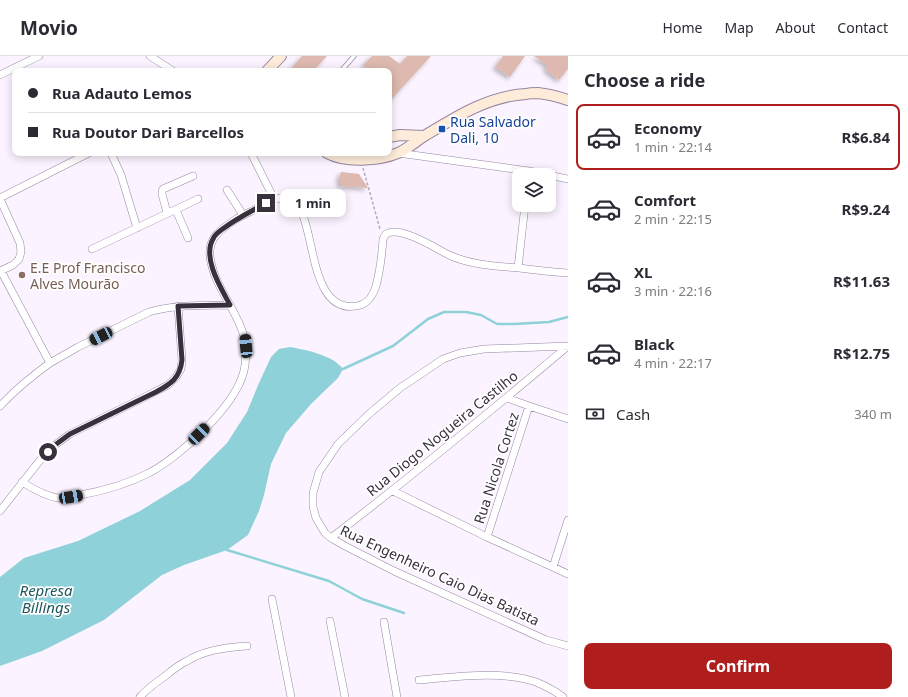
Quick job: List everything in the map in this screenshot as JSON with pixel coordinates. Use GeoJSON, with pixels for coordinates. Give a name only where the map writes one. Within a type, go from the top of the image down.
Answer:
{"type":"FeatureCollection","features":[{"type":"Feature","properties":{"kind":"street"},"geometry":{"type":"LineString","coordinates":[[0,75],[27,59],[39,56]]}},
{"type":"Feature","properties":{"kind":"street"},"geometry":{"type":"LineString","coordinates":[[150,56],[168,68]]}},
{"type":"Feature","properties":{"kind":"street"},"geometry":{"type":"LineString","coordinates":[[270,68],[281,56]]}},
{"type":"Feature","properties":{"kind":"street"},"geometry":{"type":"LineString","coordinates":[[392,153],[402,151],[454,118],[497,98],[516,94],[538,93],[568,100]]}},
{"type":"Feature","properties":{"kind":"street"},"geometry":{"type":"LineString","coordinates":[[392,136],[400,135],[424,136]]}},
{"type":"Feature","properties":{"kind":"street"},"geometry":{"type":"LineString","coordinates":[[400,135],[404,140],[402,151]]}},
{"type":"Feature","properties":{"kind":"street"},"geometry":{"type":"LineString","coordinates":[[402,151],[512,170]]}},
{"type":"Feature","properties":{"kind":"street"},"geometry":{"type":"LineString","coordinates":[[50,363],[0,271],[13,265],[19,259],[21,252],[20,242],[0,199],[84,156]]}},
{"type":"Feature","properties":{"kind":"street"},"geometry":{"type":"LineString","coordinates":[[112,156],[121,175],[137,228]]}},
{"type":"Feature","properties":{"kind":"street"},"geometry":{"type":"LineString","coordinates":[[252,156],[274,199]]}},
{"type":"Feature","properties":{"kind":"street"},"geometry":{"type":"LineString","coordinates":[[334,156],[340,158],[364,156]]}},
{"type":"Feature","properties":{"kind":"street"},"geometry":{"type":"LineString","coordinates":[[167,214],[162,194],[163,189],[193,176]]}},
{"type":"Feature","properties":{"kind":"street"},"geometry":{"type":"LineString","coordinates":[[556,177],[568,179]]}},
{"type":"Feature","properties":{"kind":"street"},"geometry":{"type":"LineString","coordinates":[[227,190],[243,215]]}},
{"type":"Feature","properties":{"kind":"street"},"geometry":{"type":"LineString","coordinates":[[22,482],[36,491],[58,498],[83,495],[114,488],[149,473],[181,451],[220,413],[241,381],[245,368],[246,354],[245,338],[240,324],[213,270],[210,247],[213,238],[234,220],[274,199],[289,198],[295,201],[300,208],[306,223],[321,283],[330,298],[334,302],[343,306],[364,304],[371,297],[376,287],[380,269],[383,239],[386,234],[389,233],[404,234],[424,241],[450,255],[466,261],[568,273]]}},
{"type":"Feature","properties":{"kind":"street"},"geometry":{"type":"LineString","coordinates":[[92,250],[198,199]]}},
{"type":"Feature","properties":{"kind":"street"},"geometry":{"type":"LineString","coordinates":[[176,210],[188,238]]}},
{"type":"Feature","properties":{"kind":"street"},"geometry":{"type":"LineString","coordinates":[[518,268],[524,212]]}},
{"type":"Feature","properties":{"kind":"street"},"geometry":{"type":"LineString","coordinates":[[0,406],[11,394],[50,363],[78,347],[149,312],[161,308],[178,306],[230,305]]}},
{"type":"Feature","properties":{"kind":"street"},"geometry":{"type":"LineString","coordinates":[[0,511],[22,482],[55,445],[70,434],[156,392],[168,385],[176,377],[181,369],[182,360],[178,306]]}},
{"type":"Feature","properties":{"kind":"street","name":"Rua Diogo Nogueira Castilho"},"geometry":{"type":"LineString","coordinates":[[331,538],[393,491],[568,346]]}},
{"type":"Feature","properties":{"kind":"street","name":"Rua Engenheiro Caio Dias Batista"},"geometry":{"type":"LineString","coordinates":[[568,346],[484,349],[460,352],[443,359],[400,388],[369,414],[338,444],[319,472],[313,493],[313,507],[316,518],[325,533],[347,548],[546,640],[568,646]]}},
{"type":"Feature","properties":{"kind":"street"},"geometry":{"type":"LineString","coordinates":[[507,398],[568,419]]}},
{"type":"Feature","properties":{"kind":"street","name":"Rua Nicola Cortez"},"geometry":{"type":"LineString","coordinates":[[487,537],[529,406]]}},
{"type":"Feature","properties":{"kind":"street"},"geometry":{"type":"LineString","coordinates":[[393,491],[487,537],[568,574]]}},
{"type":"Feature","properties":{"kind":"street"},"geometry":{"type":"LineString","coordinates":[[554,567],[568,520]]}},
{"type":"Feature","properties":{"kind":"street"},"geometry":{"type":"LineString","coordinates":[[272,599],[291,697]]}},
{"type":"Feature","properties":{"kind":"street"},"geometry":{"type":"LineString","coordinates":[[330,621],[345,697]]}},
{"type":"Feature","properties":{"kind":"street"},"geometry":{"type":"LineString","coordinates":[[384,622],[397,697]]}},
{"type":"Feature","properties":{"kind":"street"},"geometry":{"type":"LineString","coordinates":[[140,697],[151,686],[187,660],[197,655],[230,647],[247,646]]}},
{"type":"Feature","properties":{"kind":"street"},"geometry":{"type":"LineString","coordinates":[[419,680],[475,676],[516,678],[535,682],[547,687],[563,697]]}},
{"type":"Feature","properties":{"kind":"lane"},"geometry":{"type":"LineString","coordinates":[[345,68],[354,56]]}},
{"type":"Feature","properties":{"kind":"path"},"geometry":{"type":"LineString","coordinates":[[364,156],[383,239]]}},
{"type":"Feature","properties":{"kind":"water","name":"Represa Billings"},"geometry":{"type":"Polygon","coordinates":[[[290,347],[326,357],[339,364],[343,369],[338,378],[311,404],[286,433],[271,464],[259,511],[248,535],[227,550],[184,565],[162,575],[104,620],[42,651],[0,666],[0,577],[24,558],[78,541],[140,511],[190,480],[227,443],[247,412],[271,357],[279,349],[290,347]]]}},
{"type":"Feature","properties":{"kind":"building"},"geometry":{"type":"Polygon","coordinates":[[[302,56],[327,56],[316,68],[292,68],[302,56]]]}},
{"type":"Feature","properties":{"kind":"building"},"geometry":{"type":"Polygon","coordinates":[[[372,56],[389,56],[400,64],[407,56],[431,56],[392,99],[392,68],[366,68],[363,65],[372,56]]]}},
{"type":"Feature","properties":{"kind":"building"},"geometry":{"type":"Polygon","coordinates":[[[503,56],[525,56],[510,77],[495,67],[503,56]]]}},
{"type":"Feature","properties":{"kind":"building"},"geometry":{"type":"Polygon","coordinates":[[[534,56],[568,56],[568,69],[559,80],[545,69],[548,66],[534,56]]]}},
{"type":"Feature","properties":{"kind":"building"},"geometry":{"type":"Polygon","coordinates":[[[341,172],[359,174],[368,188],[340,186],[340,181],[338,181],[341,172]]]}},
{"type":"Feature","properties":{"kind":"waterway"},"geometry":{"type":"LineString","coordinates":[[343,369],[393,346],[428,319],[444,312],[466,312],[481,315],[497,324],[549,322],[568,317]]}},
{"type":"Feature","properties":{"kind":"waterway"},"geometry":{"type":"LineString","coordinates":[[227,550],[329,581],[362,599],[404,613]]}},
{"type":"Feature","properties":{"kind":"place","name":"Rua Salvador Dali, 10"},"geometry":{"type":"Point","coordinates":[442,129]}},
{"type":"Feature","properties":{"kind":"place","name":"E.E Prof Francisco Alves Mourão"},"geometry":{"type":"Point","coordinates":[22,275]}},
{"type":"Feature","properties":{"kind":"route"},"geometry":{"type":"LineString","coordinates":[[48,452],[70,434],[156,392],[168,385],[176,377],[181,369],[182,360],[178,306],[230,305],[213,270],[210,256],[210,247],[213,238],[234,220],[266,203]]}}]}
